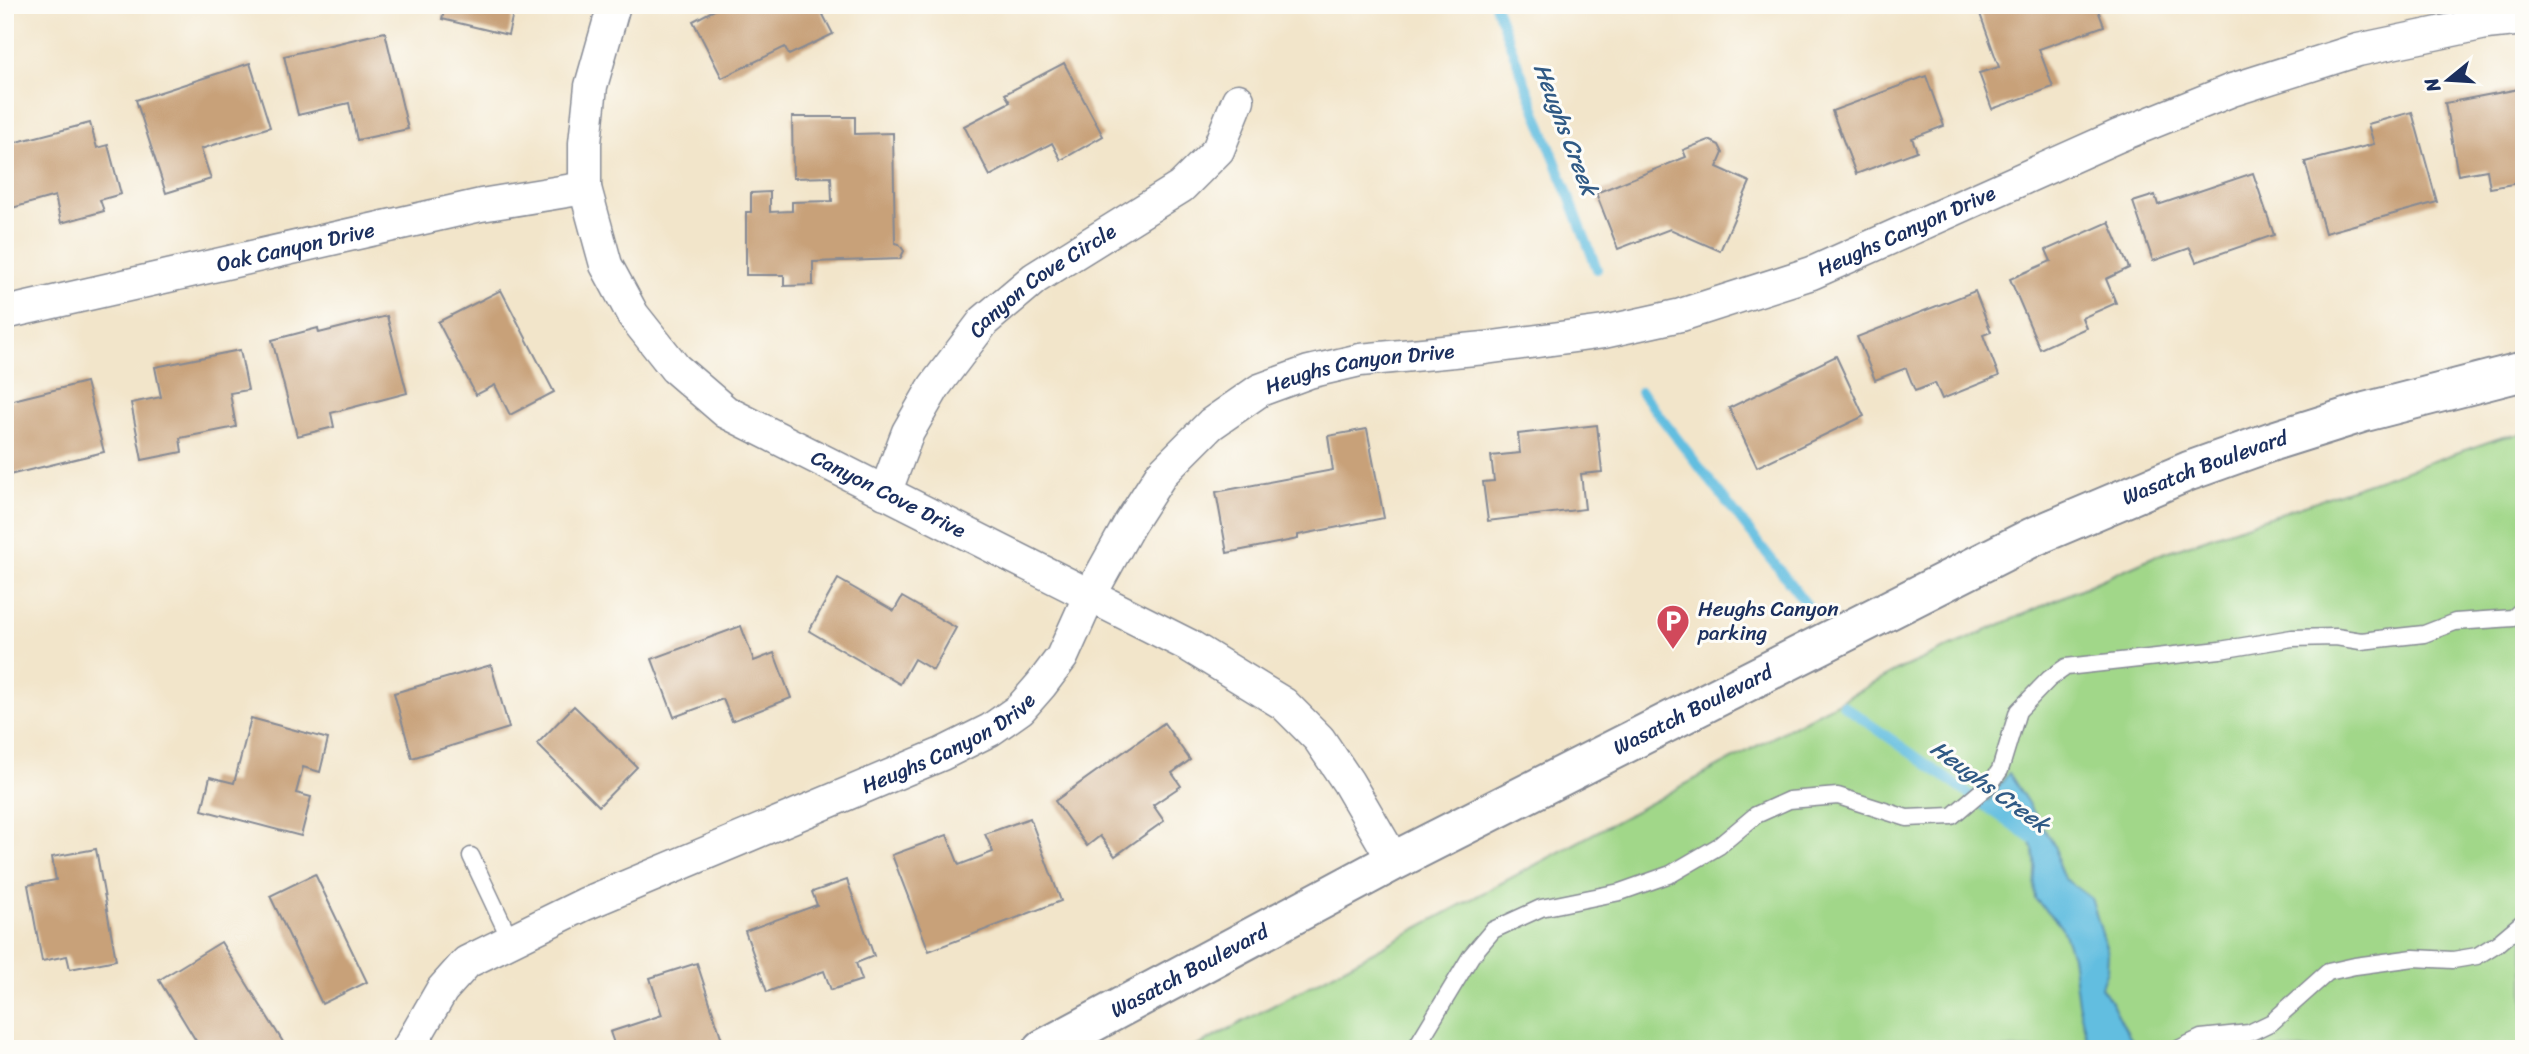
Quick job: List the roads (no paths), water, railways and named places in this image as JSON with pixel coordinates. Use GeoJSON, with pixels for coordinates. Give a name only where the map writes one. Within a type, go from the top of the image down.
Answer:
{"type":"FeatureCollection","features":[{"type":"Feature","properties":{"kind":"street","name":"Canyon Cove Drive"},"geometry":{"type":"LineString","coordinates":[[614,5],[591,86],[584,143],[585,188],[606,265],[633,315],[675,369],[726,412],[1188,645],[1284,704],[1319,739],[1348,782],[1394,861]]}},
{"type":"Feature","properties":{"kind":"street","name":"Heughs Canyon Drive"},"geometry":{"type":"LineString","coordinates":[[408,1049],[442,990],[467,962],[585,904],[942,754],[990,730],[1020,709],[1062,657],[1089,597],[1130,523],[1162,473],[1211,424],[1260,390],[1309,372],[1360,360],[1485,348],[1604,332],[1681,316],[1812,273],[2118,136],[2232,90],[2358,50],[2486,23],[2524,19]]}},
{"type":"Feature","properties":{"kind":"street","name":"Canyon Cove Circle"},"geometry":{"type":"LineString","coordinates":[[885,493],[908,432],[934,387],[984,321],[1035,278],[1181,187],[1217,150],[1238,100]]}},
{"type":"Feature","properties":{"kind":"street","name":"Oak Canyon Drive"},"geometry":{"type":"LineString","coordinates":[[5,313],[481,205],[585,188]]}},
{"type":"Feature","properties":{"kind":"street","name":"Wasatch Boulevard"},"geometry":{"type":"LineString","coordinates":[[1043,1049],[1394,861],[1888,608],[2033,537],[2109,503],[2273,441],[2365,412],[2524,371]]}},
{"type":"Feature","properties":{"kind":"lane"},"geometry":{"type":"LineString","coordinates":[[1415,1049],[1471,956],[1493,930],[1541,908],[1620,892],[1671,874],[1719,846],[1756,815],[1789,800],[1838,796],[1907,818],[1952,816],[1991,783],[2000,769],[2018,711],[2049,679],[2066,667],[2220,650],[2292,638],[2336,637],[2361,641],[2424,634],[2455,622],[2513,618],[2524,608]]}},
{"type":"Feature","properties":{"kind":"lane"},"geometry":{"type":"LineString","coordinates":[[471,856],[510,939]]}},
{"type":"Feature","properties":{"kind":"lane"},"geometry":{"type":"LineString","coordinates":[[2178,1049],[2201,1038],[2249,1033],[2272,1022],[2328,972],[2355,965],[2414,958],[2453,960],[2477,956],[2498,943],[2524,921]]}},
{"type":"Feature","properties":{"kind":"water"},"geometry":{"type":"Polygon","coordinates":[[[2009,773],[2056,848],[2058,864],[2064,878],[2091,898],[2108,953],[2107,970],[2101,987],[2138,1049],[2090,1049],[2078,1003],[2072,956],[2061,926],[2035,899],[2035,860],[2029,840],[2017,827],[1982,809],[2009,773]]]}},
{"type":"Feature","properties":{"kind":"waterway","name":"Heughs Creek"},"geometry":{"type":"LineString","coordinates":[[1495,5],[1597,269]]}},
{"type":"Feature","properties":{"kind":"waterway","name":"Heughs Creek"},"geometry":{"type":"LineString","coordinates":[[1641,392],[1807,605]]}},
{"type":"Feature","properties":{"kind":"waterway","name":"Heughs Creek"},"geometry":{"type":"LineString","coordinates":[[1843,705],[2032,839]]}},
{"type":"Feature","properties":{"kind":"place","name":"Heughs Canyon parking"},"geometry":{"type":"Point","coordinates":[1673,651]}}]}
